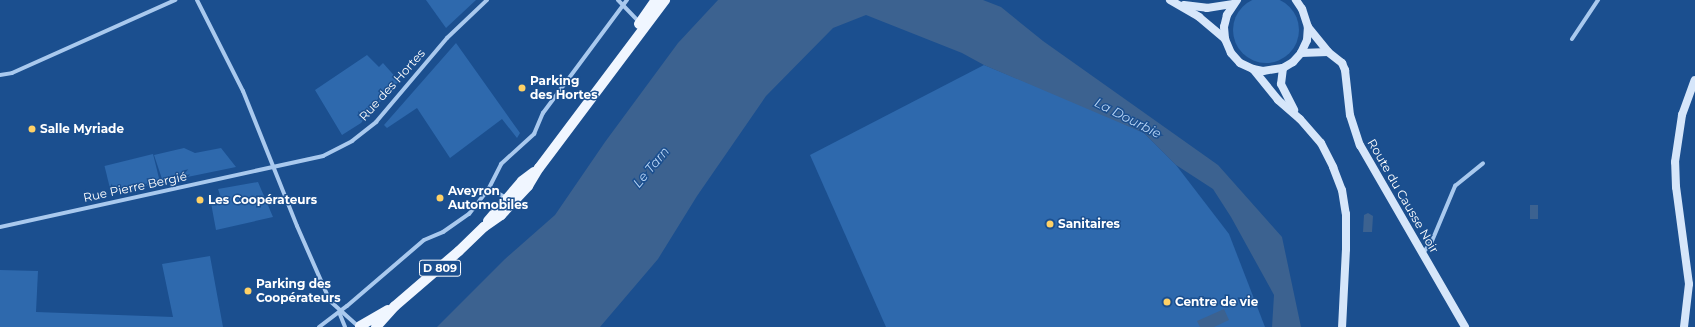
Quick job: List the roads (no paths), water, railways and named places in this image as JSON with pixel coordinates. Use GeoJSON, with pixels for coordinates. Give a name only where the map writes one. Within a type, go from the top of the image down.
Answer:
{"type":"FeatureCollection","features":[{"type":"Feature","properties":{"kind":"main road","name":"D 809"},"geometry":{"type":"LineString","coordinates":[[605,80],[656,0]]}},
{"type":"Feature","properties":{"kind":"main road","name":"D 809"},"geometry":{"type":"LineString","coordinates":[[484,227],[501,215],[528,186],[539,168],[665,0]]}},
{"type":"Feature","properties":{"kind":"main road"},"geometry":{"type":"LineString","coordinates":[[1170,0],[1180,4],[1209,24],[1225,40],[1231,53],[1240,63],[1263,72],[1282,68],[1293,62],[1301,53],[1307,40],[1308,27],[1303,4],[1296,0]]}},
{"type":"Feature","properties":{"kind":"main road"},"geometry":{"type":"LineString","coordinates":[[1180,4],[1208,8],[1234,2]]}},
{"type":"Feature","properties":{"kind":"main road"},"geometry":{"type":"LineString","coordinates":[[1225,40],[1224,27],[1227,15],[1234,2]]}},
{"type":"Feature","properties":{"kind":"main road","name":"Route du Causse Noir"},"geometry":{"type":"LineString","coordinates":[[1308,27],[1328,52],[1342,63],[1345,70],[1350,115],[1360,145],[1465,327]]}},
{"type":"Feature","properties":{"kind":"main road"},"geometry":{"type":"LineString","coordinates":[[1301,53],[1328,52]]}},
{"type":"Feature","properties":{"kind":"main road"},"geometry":{"type":"LineString","coordinates":[[1282,68],[1281,84],[1289,102],[1300,119]]}},
{"type":"Feature","properties":{"kind":"main road"},"geometry":{"type":"LineString","coordinates":[[1253,69],[1278,100],[1300,119],[1321,143],[1334,167],[1342,190],[1346,221],[1342,327]]}},
{"type":"Feature","properties":{"kind":"main road"},"geometry":{"type":"LineString","coordinates":[[1684,327],[1689,284],[1676,187],[1675,162],[1682,115],[1695,80]]}},
{"type":"Feature","properties":{"kind":"main road","name":"D 809"},"geometry":{"type":"LineString","coordinates":[[376,327],[394,306],[459,251],[484,227],[522,181],[539,168]]}},
{"type":"Feature","properties":{"kind":"main road","name":"D 809"},"geometry":{"type":"LineString","coordinates":[[358,326],[394,306]]}},
{"type":"Feature","properties":{"kind":"street"},"geometry":{"type":"LineString","coordinates":[[0,75],[12,73],[175,0]]}},
{"type":"Feature","properties":{"kind":"street"},"geometry":{"type":"LineString","coordinates":[[197,0],[243,91],[273,168],[330,301],[339,311],[358,326]]}},
{"type":"Feature","properties":{"kind":"street","name":"Rue des Hortes"},"geometry":{"type":"LineString","coordinates":[[273,168],[323,156],[352,141],[376,122],[447,38],[487,0]]}},
{"type":"Feature","properties":{"kind":"street"},"geometry":{"type":"LineString","coordinates":[[618,0],[640,23]]}},
{"type":"Feature","properties":{"kind":"street"},"geometry":{"type":"LineString","coordinates":[[319,327],[424,240],[443,232],[469,214],[489,188],[501,164],[534,134],[543,113],[622,4],[627,0]]}},
{"type":"Feature","properties":{"kind":"street"},"geometry":{"type":"LineString","coordinates":[[1572,39],[1598,0]]}},
{"type":"Feature","properties":{"kind":"street"},"geometry":{"type":"LineString","coordinates":[[1423,254],[1432,241],[1455,186],[1483,163]]}},
{"type":"Feature","properties":{"kind":"street","name":"Rue Pierre Bergié"},"geometry":{"type":"LineString","coordinates":[[0,227],[273,168]]}},
{"type":"Feature","properties":{"kind":"street"},"geometry":{"type":"LineString","coordinates":[[489,188],[507,198]]}},
{"type":"Feature","properties":{"kind":"street"},"geometry":{"type":"LineString","coordinates":[[339,311],[345,327]]}},
{"type":"Feature","properties":{"kind":"water"},"geometry":{"type":"Polygon","coordinates":[[[718,0],[983,0],[1001,7],[1043,41],[1218,165],[1282,237],[1301,327],[1272,327],[1274,295],[1231,217],[1213,189],[1176,165],[1144,133],[984,65],[962,53],[866,15],[833,28],[766,96],[697,196],[658,259],[600,327],[437,327],[505,259],[555,215],[605,142],[678,43],[718,0]]]}},
{"type":"Feature","properties":{"kind":"water"},"geometry":{"type":"Polygon","coordinates":[[[1530,205],[1538,205],[1538,219],[1530,219],[1530,205]]]}},
{"type":"Feature","properties":{"kind":"water"},"geometry":{"type":"Polygon","coordinates":[[[1368,213],[1373,216],[1372,232],[1363,232],[1364,215],[1368,213]]]}},
{"type":"Feature","properties":{"kind":"water"},"geometry":{"type":"Polygon","coordinates":[[[1224,309],[1229,320],[1214,327],[1200,327],[1197,321],[1224,309]]]}},
{"type":"Feature","properties":{"kind":"place","name":"Parking des Hortes"},"geometry":{"type":"Point","coordinates":[522,88]}},
{"type":"Feature","properties":{"kind":"place","name":"Salle Myriade"},"geometry":{"type":"Point","coordinates":[32,129]}},
{"type":"Feature","properties":{"kind":"place","name":"Aveyron Automobiles"},"geometry":{"type":"Point","coordinates":[440,198]}},
{"type":"Feature","properties":{"kind":"place","name":"Les Coopérateurs"},"geometry":{"type":"Point","coordinates":[200,200]}},
{"type":"Feature","properties":{"kind":"place","name":"Sanitaires"},"geometry":{"type":"Point","coordinates":[1050,224]}},
{"type":"Feature","properties":{"kind":"place","name":"Parking des Coopérateurs"},"geometry":{"type":"Point","coordinates":[248,291]}},
{"type":"Feature","properties":{"kind":"place","name":"Centre de vie"},"geometry":{"type":"Point","coordinates":[1167,302]}},
{"type":"Feature","properties":{"kind":"water label","name":"La Dourbie"},"geometry":{"type":"Point","coordinates":[1128,118]}},
{"type":"Feature","properties":{"kind":"water label","name":"Le Tarn"},"geometry":{"type":"Point","coordinates":[651,167]}}]}
